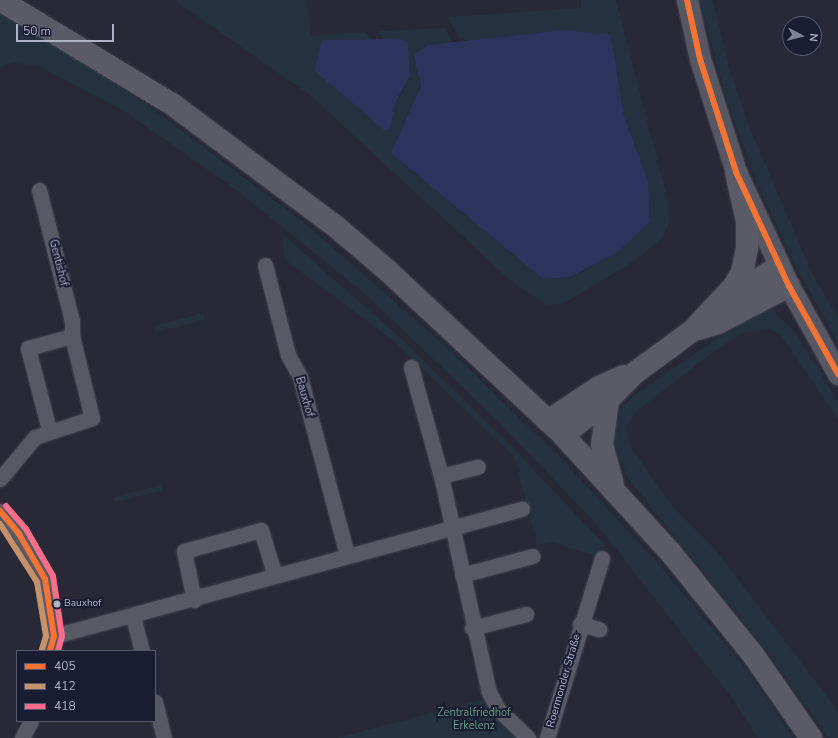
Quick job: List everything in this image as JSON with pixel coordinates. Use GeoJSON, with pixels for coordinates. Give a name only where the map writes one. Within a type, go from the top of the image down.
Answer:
{"type":"FeatureCollection","features":[{"type":"Feature","properties":{"kind":"main road"},"geometry":{"type":"LineString","coordinates":[[0,0],[172,104],[334,225],[556,428],[671,553],[754,656],[811,738]]}},
{"type":"Feature","properties":{"kind":"main road"},"geometry":{"type":"LineString","coordinates":[[556,428],[608,400],[636,372],[692,331],[717,306],[734,286],[746,258],[747,221],[736,172],[700,59],[687,0]]}},
{"type":"Feature","properties":{"kind":"main road"},"geometry":{"type":"LineString","coordinates":[[736,172],[789,286],[838,374]]}},
{"type":"Feature","properties":{"kind":"main road"},"geometry":{"type":"LineString","coordinates":[[717,306],[780,266]]}},
{"type":"Feature","properties":{"kind":"main road"},"geometry":{"type":"LineString","coordinates":[[692,331],[718,323],[789,286]]}},
{"type":"Feature","properties":{"kind":"main road"},"geometry":{"type":"LineString","coordinates":[[556,428],[599,387],[636,372]]}},
{"type":"Feature","properties":{"kind":"main road"},"geometry":{"type":"LineString","coordinates":[[608,400],[602,445],[617,494]]}},
{"type":"Feature","properties":{"kind":"street","name":"Gentishof"},"geometry":{"type":"LineString","coordinates":[[0,479],[25,447],[49,430],[92,418],[72,336],[72,320],[39,190]]}},
{"type":"Feature","properties":{"kind":"street","name":"Bauxhof"},"geometry":{"type":"LineString","coordinates":[[265,265],[288,355],[300,377],[347,555]]}},
{"type":"Feature","properties":{"kind":"street"},"geometry":{"type":"LineString","coordinates":[[49,430],[28,348],[72,336]]}},
{"type":"Feature","properties":{"kind":"street"},"geometry":{"type":"LineString","coordinates":[[411,367],[441,476],[450,527],[462,575],[472,628],[489,692],[498,708],[528,738]]}},
{"type":"Feature","properties":{"kind":"street"},"geometry":{"type":"LineString","coordinates":[[441,476],[478,467]]}},
{"type":"Feature","properties":{"kind":"street"},"geometry":{"type":"LineString","coordinates":[[54,636],[194,600],[347,555],[522,508]]}},
{"type":"Feature","properties":{"kind":"street"},"geometry":{"type":"LineString","coordinates":[[0,511],[18,532],[44,579],[54,636],[50,650]]}},
{"type":"Feature","properties":{"kind":"street"},"geometry":{"type":"LineString","coordinates":[[194,600],[184,550],[262,530],[275,576]]}},
{"type":"Feature","properties":{"kind":"street"},"geometry":{"type":"LineString","coordinates":[[462,575],[533,556]]}},
{"type":"Feature","properties":{"kind":"street","name":"Roermonder Straße"},"geometry":{"type":"LineString","coordinates":[[547,738],[580,624],[602,558]]}},
{"type":"Feature","properties":{"kind":"street"},"geometry":{"type":"LineString","coordinates":[[472,628],[526,614]]}},
{"type":"Feature","properties":{"kind":"street"},"geometry":{"type":"LineString","coordinates":[[133,616],[142,650]]}},
{"type":"Feature","properties":{"kind":"street","name":"Roermonder Straße"},"geometry":{"type":"LineString","coordinates":[[580,624],[599,629]]}},
{"type":"Feature","properties":{"kind":"street"},"geometry":{"type":"LineString","coordinates":[[156,706],[164,738]]}},
{"type":"Feature","properties":{"kind":"street"},"geometry":{"type":"LineString","coordinates":[[22,738],[30,722]]}},
{"type":"Feature","properties":{"kind":"green space"},"geometry":{"type":"Polygon","coordinates":[[[174,0],[307,0],[311,36],[365,32],[372,39],[321,40],[390,129],[395,103],[404,91],[401,39],[383,39],[378,31],[445,28],[453,44],[428,45],[414,55],[421,86],[391,153],[543,279],[571,277],[617,253],[650,222],[648,181],[624,116],[611,35],[508,36],[473,42],[458,37],[448,17],[581,8],[581,0],[616,0],[668,201],[669,222],[664,236],[637,259],[563,304],[547,305],[512,282],[310,95],[174,0]]]}},
{"type":"Feature","properties":{"kind":"green space"},"geometry":{"type":"Polygon","coordinates":[[[700,0],[713,0],[729,68],[750,128],[812,273],[838,318],[838,343],[795,264],[760,189],[727,102],[700,0]]]}},
{"type":"Feature","properties":{"kind":"green space"},"geometry":{"type":"Polygon","coordinates":[[[0,13],[51,40],[165,118],[302,221],[442,343],[557,454],[664,570],[750,674],[793,738],[758,738],[732,698],[599,527],[498,421],[363,292],[235,189],[124,111],[39,66],[13,63],[0,67],[0,13]]]}},
{"type":"Feature","properties":{"kind":"green space"},"geometry":{"type":"Polygon","coordinates":[[[282,234],[404,341],[514,449],[604,544],[600,557],[550,542],[537,545],[515,458],[395,342],[285,260],[282,234]]]}},
{"type":"Feature","properties":{"kind":"green space"},"geometry":{"type":"Polygon","coordinates":[[[772,310],[794,331],[838,401],[838,419],[780,334],[769,329],[742,333],[715,351],[634,413],[627,427],[630,446],[673,507],[716,550],[838,711],[838,738],[829,738],[764,647],[630,481],[613,448],[611,425],[619,409],[634,395],[753,314],[772,310]]]}},
{"type":"Feature","properties":{"kind":"green space"},"geometry":{"type":"Polygon","coordinates":[[[203,313],[205,320],[156,332],[154,326],[203,313]]]}},
{"type":"Feature","properties":{"kind":"green space"},"geometry":{"type":"Polygon","coordinates":[[[161,485],[162,491],[115,502],[114,497],[161,485]]]}},
{"type":"Feature","properties":{"kind":"green space","name":"Zentralfriedhof Erkelenz"},"geometry":{"type":"Polygon","coordinates":[[[481,700],[518,738],[336,738],[481,700]]]}},
{"type":"Feature","properties":{"kind":"water"},"geometry":{"type":"Polygon","coordinates":[[[564,30],[611,35],[624,116],[648,181],[650,222],[617,253],[570,277],[543,279],[391,153],[421,86],[414,55],[428,45],[564,30]]]}},
{"type":"Feature","properties":{"kind":"water"},"geometry":{"type":"Polygon","coordinates":[[[401,39],[408,43],[410,76],[395,103],[390,129],[384,130],[315,71],[321,40],[401,39]]]}},
{"type":"Feature","properties":{"kind":"transit line","name":"405"},"geometry":{"type":"LineString","coordinates":[[687,0],[700,59],[736,172],[789,286],[838,374]]}},
{"type":"Feature","properties":{"kind":"transit line","name":"418"},"geometry":{"type":"LineString","coordinates":[[6,506],[26,529],[53,576],[62,636],[58,650]]}},
{"type":"Feature","properties":{"kind":"transit line","name":"405"},"geometry":{"type":"LineString","coordinates":[[0,511],[19,534],[45,579],[54,636],[50,650]]}},
{"type":"Feature","properties":{"kind":"transit line","name":"412"},"geometry":{"type":"LineString","coordinates":[[0,524],[37,582],[46,636],[42,649]]}},
{"type":"Feature","properties":{"kind":"place","name":"Bauxhof"},"geometry":{"type":"Point","coordinates":[57,604]}}]}
